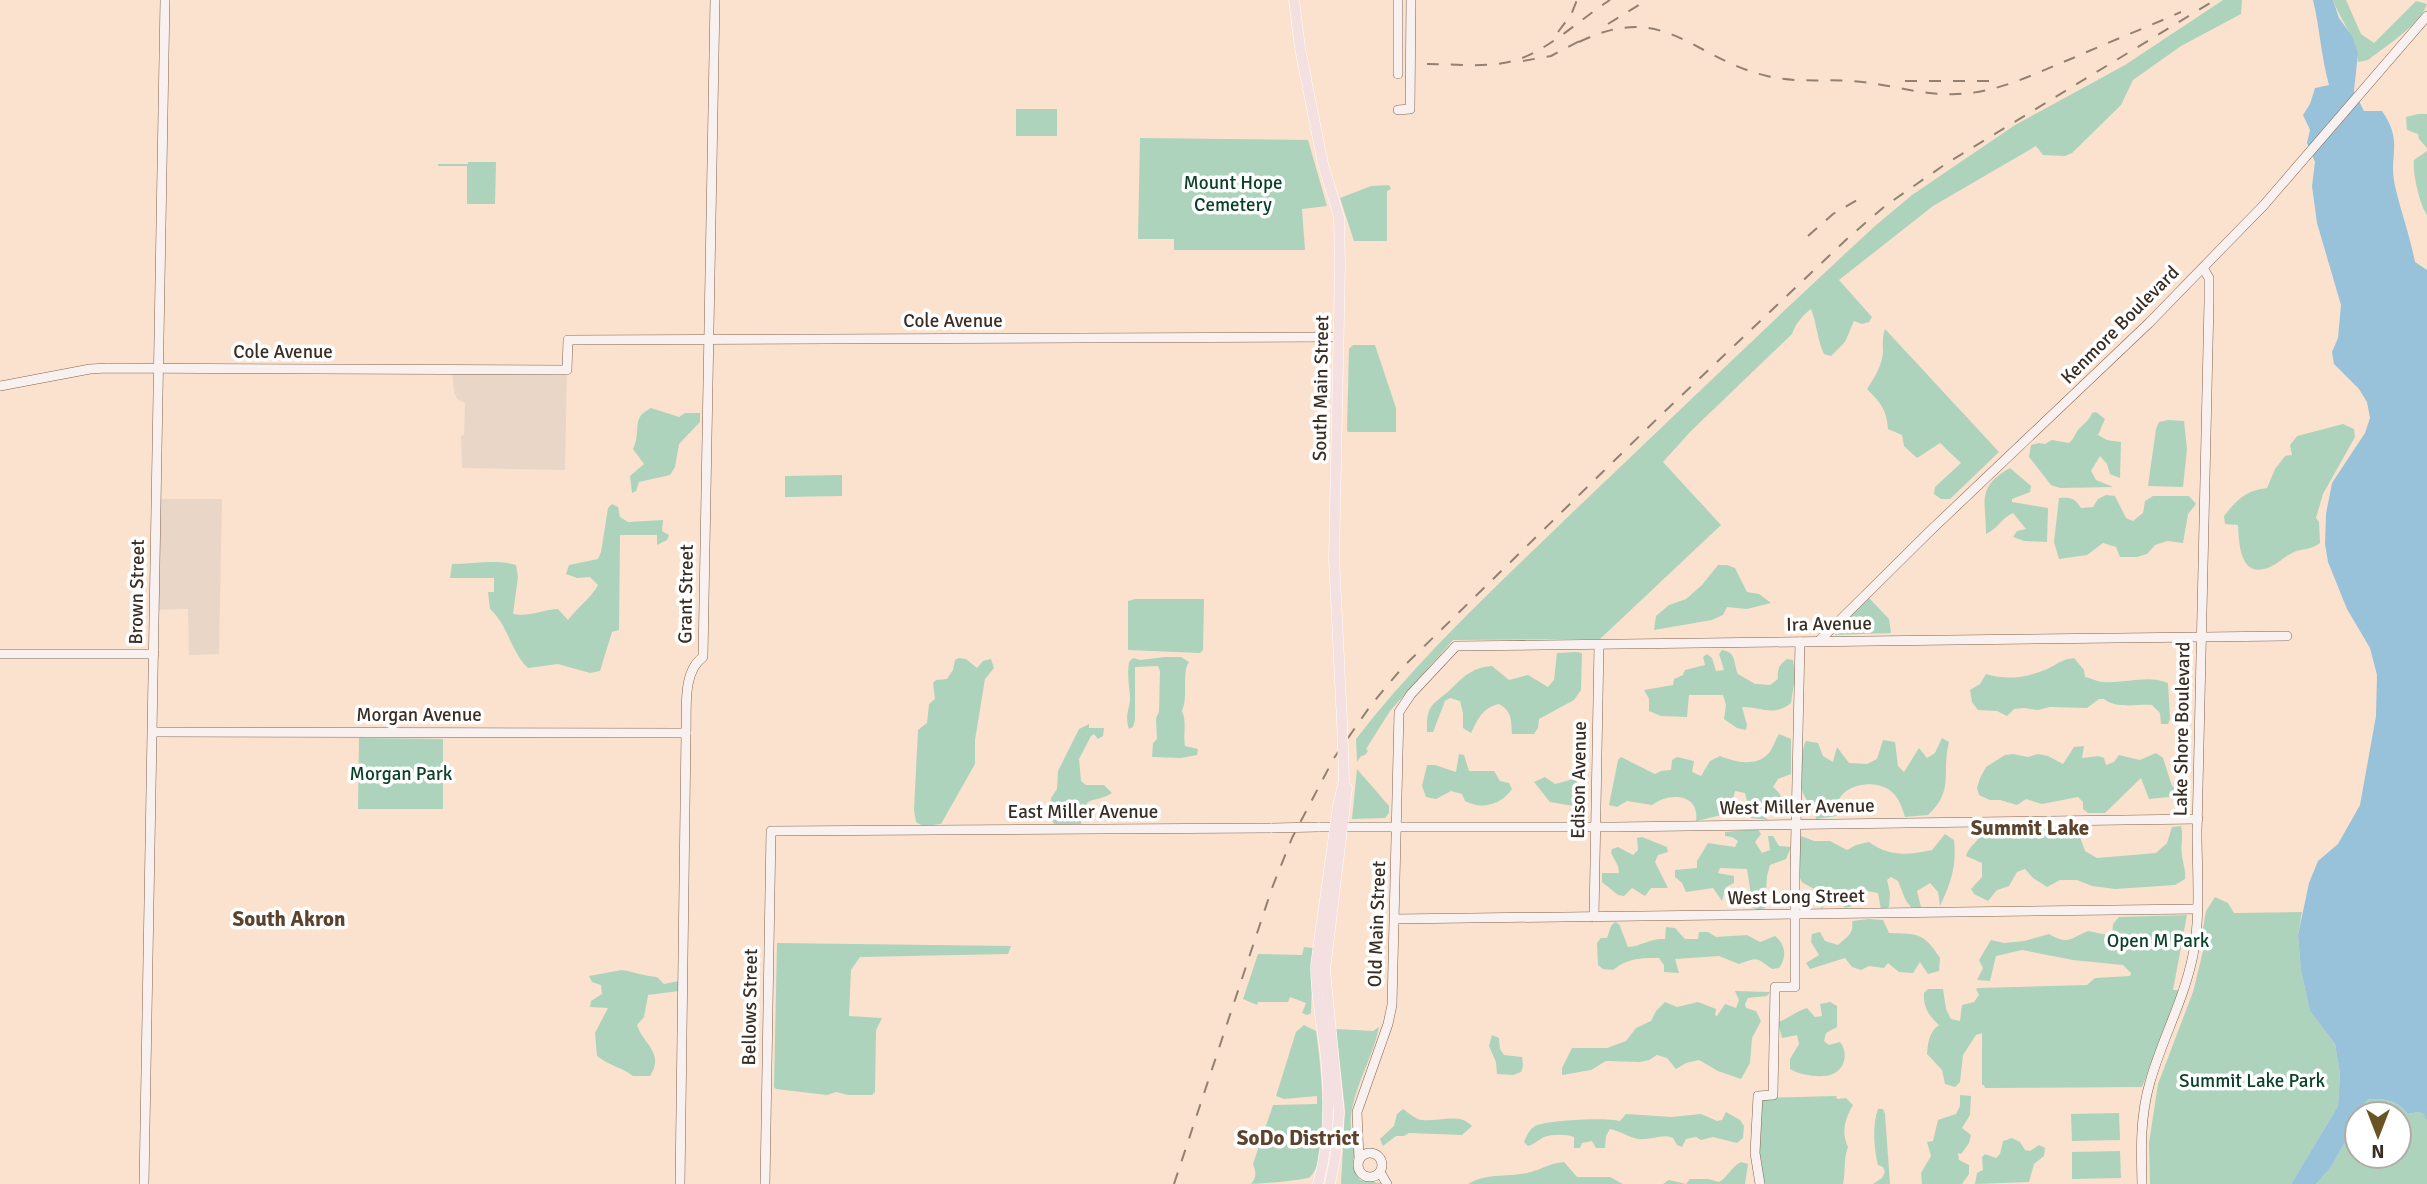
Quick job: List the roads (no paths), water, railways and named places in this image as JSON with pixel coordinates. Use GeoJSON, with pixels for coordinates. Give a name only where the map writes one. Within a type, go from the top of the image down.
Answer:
{"type":"FeatureCollection","features":[{"type":"Feature","properties":{"kind":"main road","name":"South Main Street"},"geometry":{"type":"LineString","coordinates":[[1294,0],[1300,48],[1323,164],[1339,217],[1334,558],[1344,780],[1347,786],[1316,976],[1328,1091],[1326,1139],[1318,1184]]}},
{"type":"Feature","properties":{"kind":"main road","name":"South Main Street"},"geometry":{"type":"LineString","coordinates":[[1330,1184],[1339,1113],[1325,970],[1339,827]]}},
{"type":"Feature","properties":{"kind":"street","name":"Brown Street"},"geometry":{"type":"LineString","coordinates":[[144,1184],[165,0]]}},
{"type":"Feature","properties":{"kind":"street","name":"Grant Street"},"geometry":{"type":"LineString","coordinates":[[680,1184],[686,733],[691,669],[703,657],[715,0]]}},
{"type":"Feature","properties":{"kind":"street"},"geometry":{"type":"LineString","coordinates":[[1398,0],[1398,74]]}},
{"type":"Feature","properties":{"kind":"street"},"geometry":{"type":"LineString","coordinates":[[1398,110],[1410,110],[1411,0]]}},
{"type":"Feature","properties":{"kind":"street","name":"Kenmore Boulevard"},"geometry":{"type":"LineString","coordinates":[[1819,641],[2203,268],[2264,205],[2427,16]]}},
{"type":"Feature","properties":{"kind":"street","name":"Lake Shore Boulevard"},"geometry":{"type":"LineString","coordinates":[[2142,1184],[2142,1129],[2146,1099],[2187,982],[2196,940],[2209,302],[2209,278],[2203,268]]}},
{"type":"Feature","properties":{"kind":"street","name":"Cole Avenue"},"geometry":{"type":"LineString","coordinates":[[0,386],[90,369],[567,370],[568,340],[1339,337]]}},
{"type":"Feature","properties":{"kind":"street","name":"Ira Avenue"},"geometry":{"type":"LineString","coordinates":[[1400,709],[1456,646],[2287,636]]}},
{"type":"Feature","properties":{"kind":"street"},"geometry":{"type":"LineString","coordinates":[[1760,1184],[1755,1153],[1758,1096],[1773,1096],[1775,987],[1795,987],[1800,642]]}},
{"type":"Feature","properties":{"kind":"street","name":"Edison Avenue"},"geometry":{"type":"LineString","coordinates":[[1594,916],[1599,645]]}},
{"type":"Feature","properties":{"kind":"street"},"geometry":{"type":"LineString","coordinates":[[0,654],[154,654]]}},
{"type":"Feature","properties":{"kind":"street","name":"Old Main Street"},"geometry":{"type":"LineString","coordinates":[[1359,1159],[1357,1110],[1391,1014],[1400,709]]}},
{"type":"Feature","properties":{"kind":"street","name":"Morgan Avenue"},"geometry":{"type":"LineString","coordinates":[[153,732],[686,733]]}},
{"type":"Feature","properties":{"kind":"street","name":"West Miller Avenue"},"geometry":{"type":"LineString","coordinates":[[1396,829],[2198,819]]}},
{"type":"Feature","properties":{"kind":"street","name":"East Miller Avenue"},"geometry":{"type":"LineString","coordinates":[[771,831],[1318,827],[1396,829]]}},
{"type":"Feature","properties":{"kind":"street","name":"Bellows Street"},"geometry":{"type":"LineString","coordinates":[[765,1184],[771,831]]}},
{"type":"Feature","properties":{"kind":"street","name":"West Long Street"},"geometry":{"type":"LineString","coordinates":[[1395,919],[2197,909]]}},
{"type":"Feature","properties":{"kind":"street"},"geometry":{"type":"LineString","coordinates":[[1357,1134],[1381,1161],[1380,1172],[1387,1184]]}},
{"type":"Feature","properties":{"kind":"street"},"geometry":{"type":"LineString","coordinates":[[1372,1153],[1359,1159],[1358,1168],[1362,1175],[1370,1177],[1380,1172]]}},
{"type":"Feature","properties":{"kind":"water"},"geometry":{"type":"Polygon","coordinates":[[[2313,0],[2333,0],[2339,18],[2352,36],[2358,53],[2354,91],[2364,111],[2382,111],[2389,122],[2394,140],[2393,175],[2397,196],[2415,262],[2427,270],[2427,1121],[2424,1114],[2413,1113],[2413,1100],[2343,1100],[2343,1146],[2331,1167],[2316,1184],[2291,1184],[2338,1106],[2340,1074],[2335,1044],[2310,1011],[2301,971],[2298,935],[2309,883],[2318,861],[2338,844],[2360,805],[2376,716],[2377,675],[2370,648],[2347,609],[2328,562],[2325,544],[2326,514],[2332,483],[2365,433],[2370,418],[2367,402],[2359,389],[2334,364],[2332,352],[2338,338],[2341,305],[2317,223],[2312,186],[2315,162],[2307,143],[2310,130],[2303,115],[2315,88],[2329,85],[2313,0]]]}},
{"type":"Feature","properties":{"kind":"railway"},"geometry":{"type":"LineString","coordinates":[[1558,32],[1571,15],[1577,0]]}},
{"type":"Feature","properties":{"kind":"railway"},"geometry":{"type":"LineString","coordinates":[[1427,64],[1492,64],[1526,57],[1551,43],[1610,0]]}},
{"type":"Feature","properties":{"kind":"railway"},"geometry":{"type":"LineString","coordinates":[[1608,24],[1647,0]]}},
{"type":"Feature","properties":{"kind":"railway"},"geometry":{"type":"LineString","coordinates":[[1174,1184],[1272,888],[1292,838],[1334,758],[1371,705],[1402,668],[1661,415],[1885,206],[1947,163],[2215,0]]}},
{"type":"Feature","properties":{"kind":"railway"},"geometry":{"type":"LineString","coordinates":[[1579,42],[1609,31],[1634,27],[1656,30],[1677,37],[1741,68],[1767,76],[1864,82],[1930,93],[1957,94],[1987,90],[2016,81],[2181,12]]}},
{"type":"Feature","properties":{"kind":"railway"},"geometry":{"type":"LineString","coordinates":[[1523,61],[1551,56],[1587,37]]}},
{"type":"Feature","properties":{"kind":"railway"},"geometry":{"type":"LineString","coordinates":[[1905,81],[1992,81]]}},
{"type":"Feature","properties":{"kind":"railway"},"geometry":{"type":"LineString","coordinates":[[1808,236],[1833,214],[1864,196]]}},
{"type":"Feature","properties":{"kind":"district","name":"Summit Lake"},"geometry":{"type":"Point","coordinates":[2030,828]}},
{"type":"Feature","properties":{"kind":"district","name":"South Akron"},"geometry":{"type":"Point","coordinates":[289,919]}},
{"type":"Feature","properties":{"kind":"district","name":"SoDo District"},"geometry":{"type":"Point","coordinates":[1298,1138]}},
{"type":"Feature","properties":{"kind":"park label","name":"Mount Hope Cemetery"},"geometry":{"type":"Point","coordinates":[1233,194]}},
{"type":"Feature","properties":{"kind":"park label","name":"Morgan Park"},"geometry":{"type":"Point","coordinates":[401,774]}},
{"type":"Feature","properties":{"kind":"park label","name":"Open M Park"},"geometry":{"type":"Point","coordinates":[2158,941]}},
{"type":"Feature","properties":{"kind":"park label","name":"Summit Lake Park"},"geometry":{"type":"Point","coordinates":[2252,1081]}}]}
